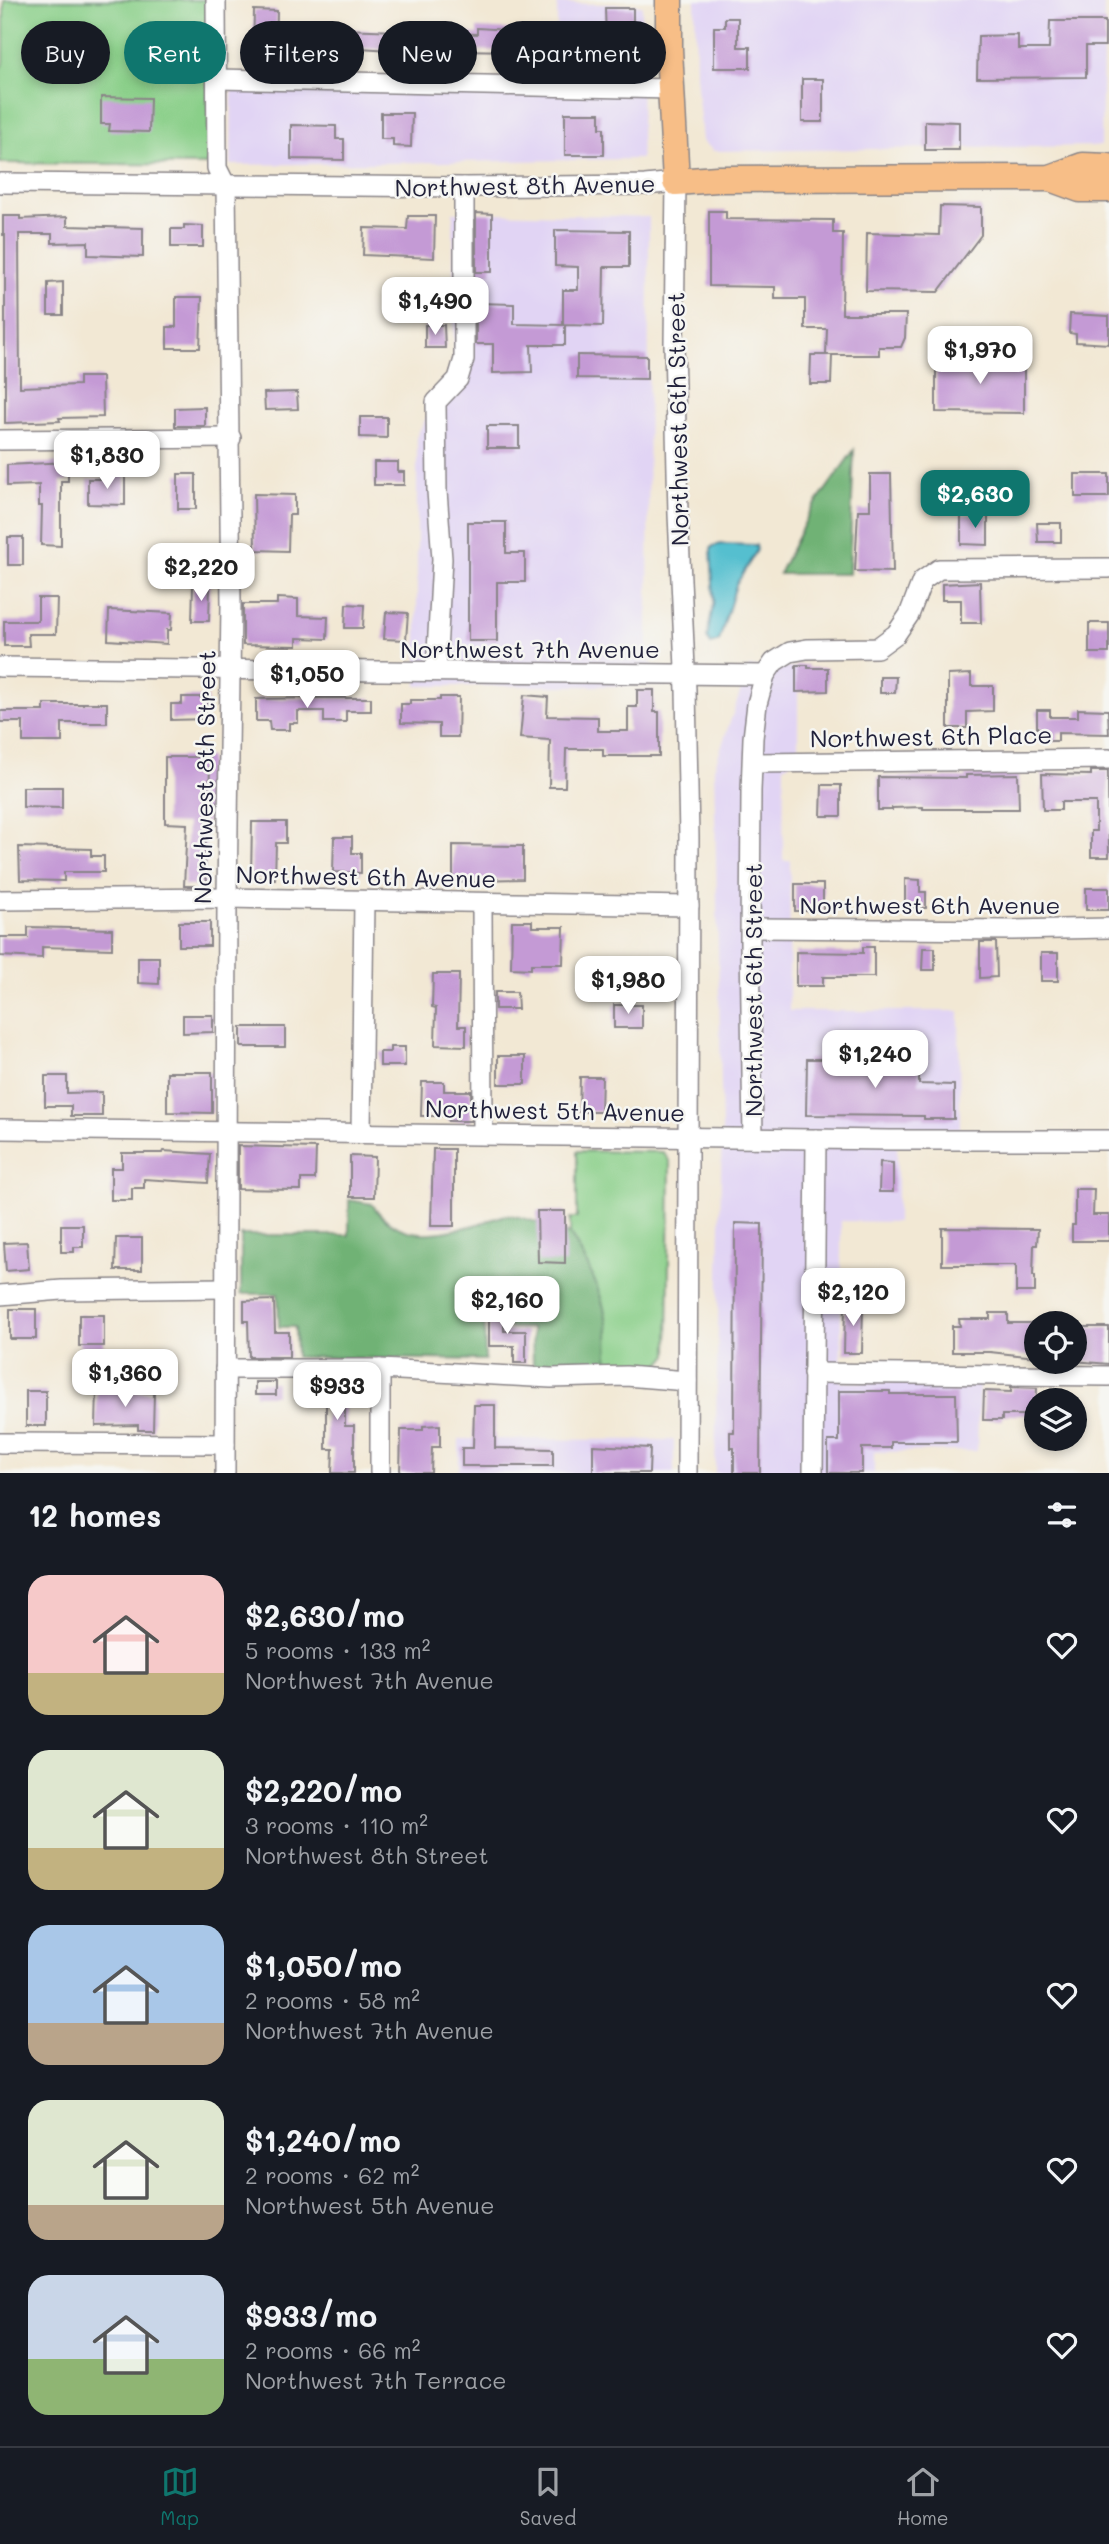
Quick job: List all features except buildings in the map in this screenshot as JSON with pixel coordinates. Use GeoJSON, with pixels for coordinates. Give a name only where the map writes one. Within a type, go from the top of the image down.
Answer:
{"type":"FeatureCollection","features":[{"type":"Feature","properties":{"kind":"main road","name":"Northwest 6th Street"},"geometry":{"type":"LineString","coordinates":[[669,0],[676,182]]}},
{"type":"Feature","properties":{"kind":"main road","name":"Northwest 8th Avenue"},"geometry":{"type":"LineString","coordinates":[[676,182],[717,179],[1050,178],[1083,166],[1109,167]]}},
{"type":"Feature","properties":{"kind":"main road","name":"Northwest 8th Avenue"},"geometry":{"type":"LineString","coordinates":[[1050,178],[1080,189],[1109,189]]}},
{"type":"Feature","properties":{"kind":"street","name":"Northwest 8th Street"},"geometry":{"type":"LineString","coordinates":[[216,0],[216,21]]}},
{"type":"Feature","properties":{"kind":"street"},"geometry":{"type":"LineString","coordinates":[[226,79],[671,89]]}},
{"type":"Feature","properties":{"kind":"street","name":"Northwest 8th Street"},"geometry":{"type":"LineString","coordinates":[[217,84],[217,168],[226,186],[231,438],[225,1473]]}},
{"type":"Feature","properties":{"kind":"street","name":"Northwest 8th Avenue"},"geometry":{"type":"LineString","coordinates":[[0,183],[464,187],[645,185],[676,182]]}},
{"type":"Feature","properties":{"kind":"street","name":"Northwest 6th Street"},"geometry":{"type":"LineString","coordinates":[[676,182],[677,514],[689,837],[687,1473]]}},
{"type":"Feature","properties":{"kind":"street"},"geometry":{"type":"LineString","coordinates":[[436,671],[442,559],[437,491],[436,402],[458,379],[464,359],[464,187]]}},
{"type":"Feature","properties":{"kind":"street"},"geometry":{"type":"LineString","coordinates":[[0,440],[231,438]]}},
{"type":"Feature","properties":{"kind":"street"},"geometry":{"type":"LineString","coordinates":[[765,674],[774,662],[790,652],[807,649],[877,648],[896,634],[909,615],[922,582],[939,569],[1109,568]]}},
{"type":"Feature","properties":{"kind":"street","name":"Northwest 7th Avenue"},"geometry":{"type":"LineString","coordinates":[[0,667],[765,674]]}},
{"type":"Feature","properties":{"kind":"street","name":"Northwest 6th Street"},"geometry":{"type":"LineString","coordinates":[[753,1138],[753,763],[757,704],[765,674]]}},
{"type":"Feature","properties":{"kind":"street","name":"Northwest 6th Place"},"geometry":{"type":"LineString","coordinates":[[753,763],[1109,759]]}},
{"type":"Feature","properties":{"kind":"street","name":"Northwest 6th Avenue"},"geometry":{"type":"LineString","coordinates":[[0,900],[227,898],[689,906]]}},
{"type":"Feature","properties":{"kind":"street"},"geometry":{"type":"LineString","coordinates":[[361,1133],[364,901]]}},
{"type":"Feature","properties":{"kind":"street"},"geometry":{"type":"LineString","coordinates":[[482,902],[483,1133]]}},
{"type":"Feature","properties":{"kind":"street","name":"Northwest 6th Avenue"},"geometry":{"type":"LineString","coordinates":[[751,928],[1109,929]]}},
{"type":"Feature","properties":{"kind":"street","name":"Northwest 5th Avenue"},"geometry":{"type":"LineString","coordinates":[[0,1129],[1109,1140]]}},
{"type":"Feature","properties":{"kind":"street"},"geometry":{"type":"LineString","coordinates":[[813,1473],[816,1139]]}},
{"type":"Feature","properties":{"kind":"street"},"geometry":{"type":"LineString","coordinates":[[0,1295],[62,1290],[225,1288]]}},
{"type":"Feature","properties":{"kind":"street"},"geometry":{"type":"LineString","coordinates":[[225,1369],[380,1369],[551,1378],[626,1376],[687,1381]]}},
{"type":"Feature","properties":{"kind":"street"},"geometry":{"type":"LineString","coordinates":[[380,1369],[380,1473]]}},
{"type":"Feature","properties":{"kind":"street"},"geometry":{"type":"LineString","coordinates":[[813,1373],[1109,1376]]}},
{"type":"Feature","properties":{"kind":"street"},"geometry":{"type":"LineString","coordinates":[[0,1443],[225,1444]]}},
{"type":"Feature","properties":{"kind":"shaded area"},"geometry":{"type":"Polygon","coordinates":[[[695,0],[1104,0],[1101,146],[714,151],[702,141],[696,75],[695,0]]]}},
{"type":"Feature","properties":{"kind":"shaded area"},"geometry":{"type":"Polygon","coordinates":[[[557,3],[642,5],[642,21],[557,21],[557,3]]]}},
{"type":"Feature","properties":{"kind":"shaded area"},"geometry":{"type":"Polygon","coordinates":[[[557,84],[641,84],[641,159],[231,165],[232,88],[557,91],[557,84]]]}},
{"type":"Feature","properties":{"kind":"shaded area"},"geometry":{"type":"Polygon","coordinates":[[[453,212],[649,217],[648,660],[674,686],[417,686],[417,435],[454,368],[453,212]]]}},
{"type":"Feature","properties":{"kind":"shaded area"},"geometry":{"type":"Polygon","coordinates":[[[749,667],[798,668],[798,757],[784,766],[783,860],[790,860],[789,1011],[959,1011],[960,1129],[897,1129],[897,1222],[841,1221],[841,1382],[979,1383],[977,1451],[874,1452],[874,1473],[715,1473],[722,1128],[714,768],[749,667]]]}},
{"type":"Feature","properties":{"kind":"shaded area"},"geometry":{"type":"Polygon","coordinates":[[[459,1439],[674,1440],[674,1473],[459,1473],[459,1439]]]}},
{"type":"Feature","properties":{"kind":"green space"},"geometry":{"type":"Polygon","coordinates":[[[4,0],[208,0],[208,21],[124,21],[124,84],[209,84],[207,165],[0,163],[0,69],[4,61],[4,0]]]}},
{"type":"Feature","properties":{"kind":"green space"},"geometry":{"type":"Polygon","coordinates":[[[854,450],[849,574],[779,574],[810,512],[854,450]]]}},
{"type":"Feature","properties":{"kind":"green space"},"geometry":{"type":"Polygon","coordinates":[[[577,1151],[663,1152],[670,1162],[668,1355],[658,1367],[607,1366],[608,1331],[596,1285],[570,1234],[570,1218],[577,1218],[577,1151]]]}},
{"type":"Feature","properties":{"kind":"green space"},"geometry":{"type":"Polygon","coordinates":[[[349,1200],[372,1204],[395,1226],[421,1233],[450,1231],[507,1215],[570,1234],[589,1269],[604,1307],[608,1337],[607,1366],[533,1365],[532,1328],[509,1328],[509,1304],[484,1303],[485,1360],[296,1357],[295,1327],[279,1327],[278,1294],[241,1294],[241,1235],[349,1235],[349,1200]]]}},
{"type":"Feature","properties":{"kind":"water"},"geometry":{"type":"Polygon","coordinates":[[[722,544],[756,545],[757,550],[736,585],[719,641],[711,644],[707,638],[714,600],[711,549],[722,544]]]}}]}
